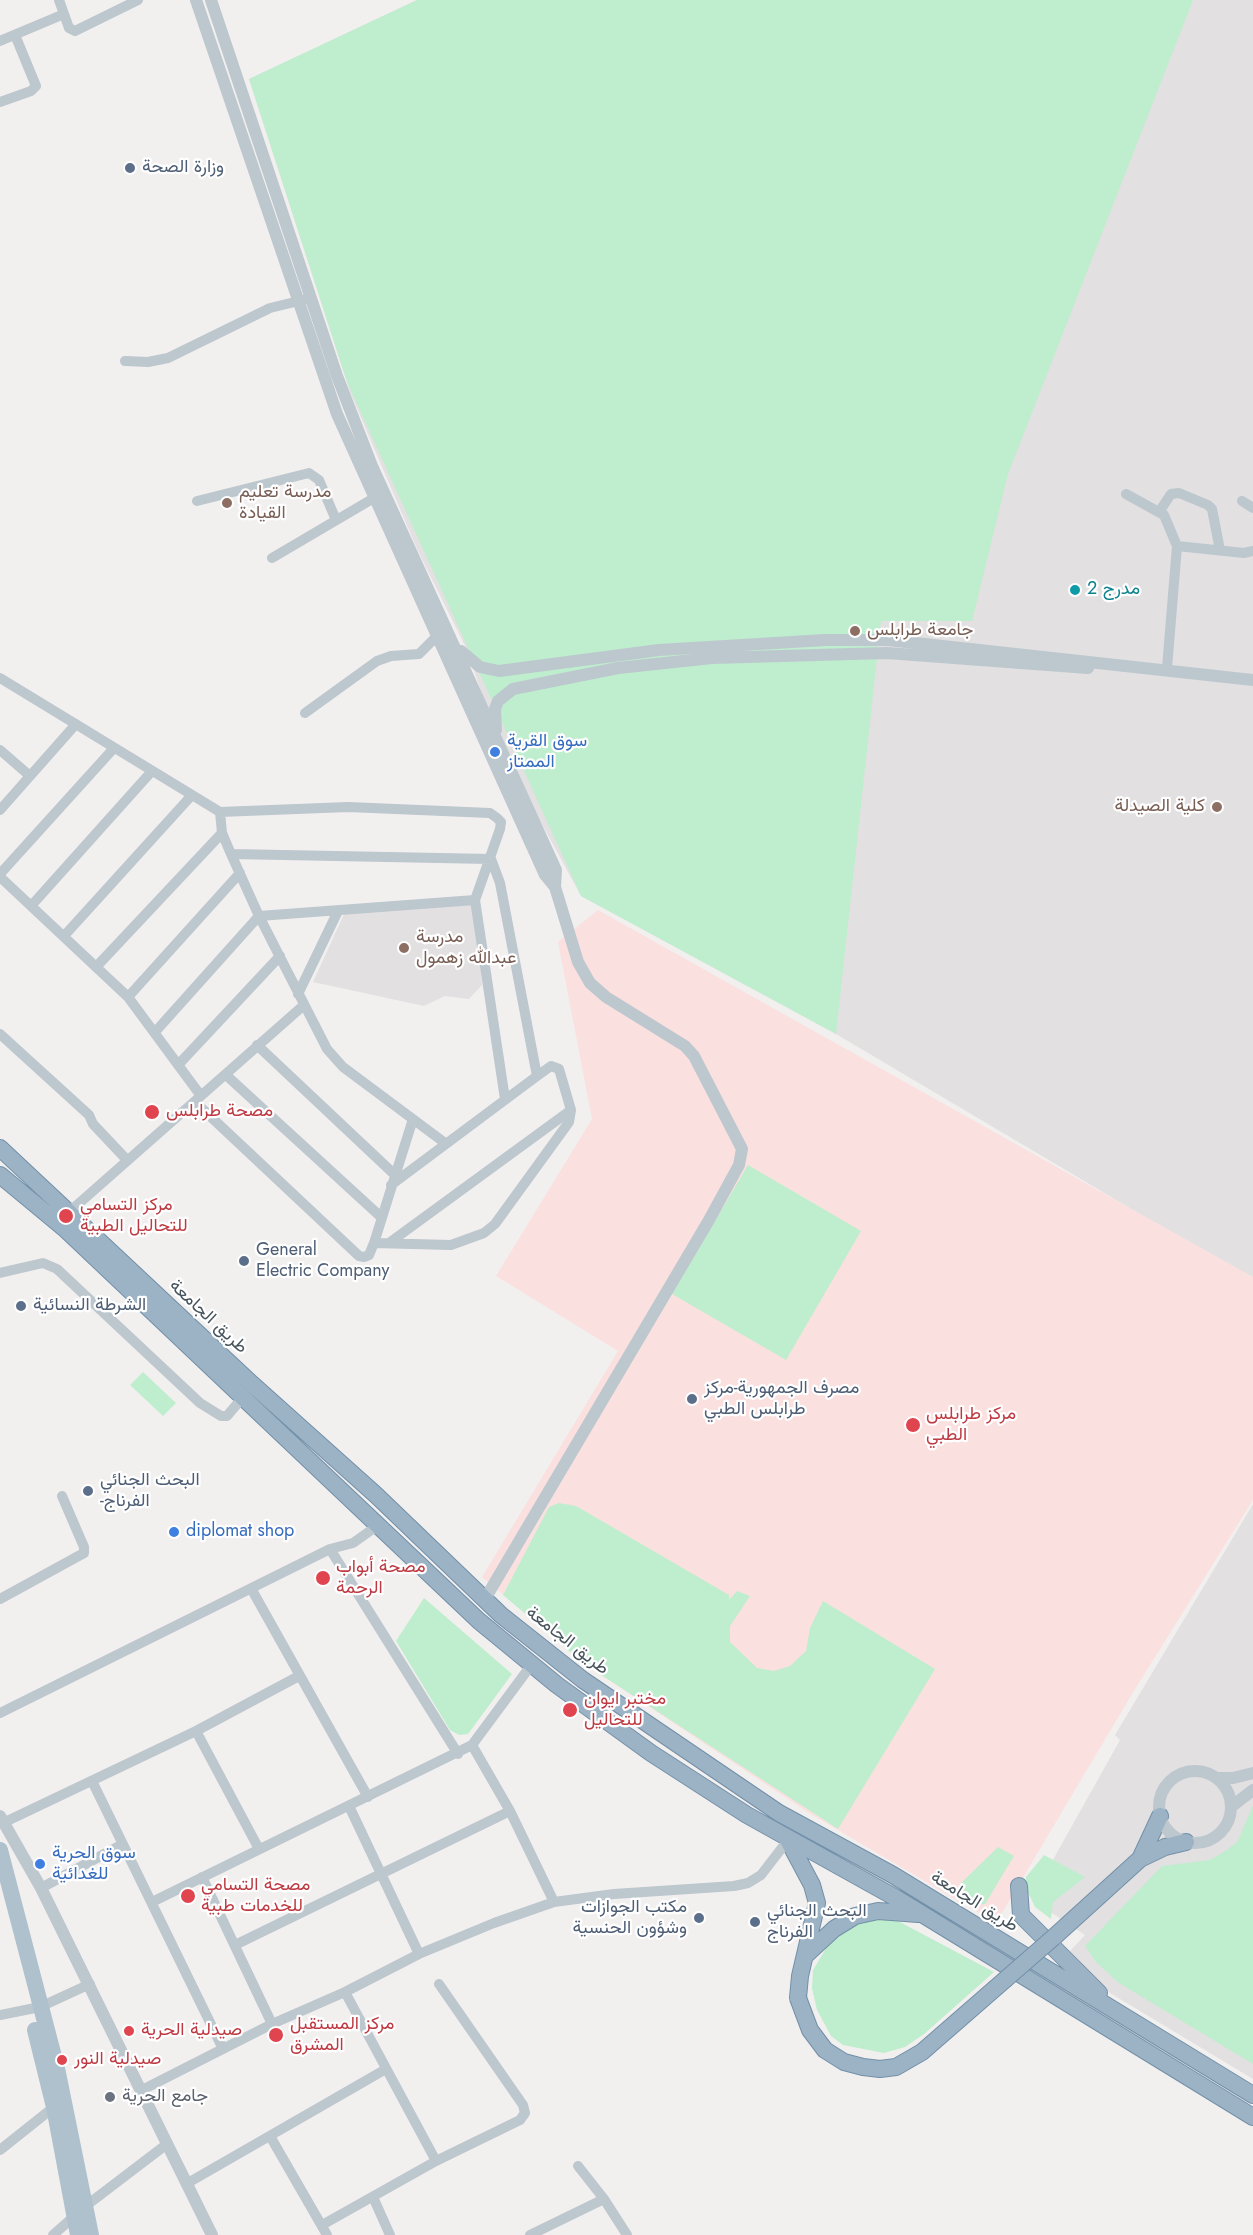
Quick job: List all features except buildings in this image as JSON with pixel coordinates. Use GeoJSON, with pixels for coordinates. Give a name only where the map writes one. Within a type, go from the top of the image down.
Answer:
{"type":"FeatureCollection","features":[{"type":"Feature","properties":{"kind":"highway","name":"طريق الجامعة"},"geometry":{"type":"LineString","coordinates":[[0,1148],[376,1495],[484,1599],[583,1680],[769,1806],[893,1875],[1253,2095]]}},
{"type":"Feature","properties":{"kind":"highway","name":"طريق الجامعة"},"geometry":{"type":"LineString","coordinates":[[0,1175],[64,1228],[377,1526],[479,1621],[532,1664],[651,1752],[788,1840],[921,1914],[1253,2117]]}},
{"type":"Feature","properties":{"kind":"highway"},"geometry":{"type":"LineString","coordinates":[[1140,1859],[1160,1816]]}},
{"type":"Feature","properties":{"kind":"highway"},"geometry":{"type":"LineString","coordinates":[[788,1840],[812,1884],[817,1903],[804,1956],[798,1998],[810,2030],[825,2050],[844,2062],[880,2069],[896,2067],[922,2052],[1140,1859],[1165,1847],[1186,1842]]}},
{"type":"Feature","properties":{"kind":"highway"},"geometry":{"type":"LineString","coordinates":[[1019,1886],[1021,1915],[1056,1947],[1112,2007]]}},
{"type":"Feature","properties":{"kind":"highway"},"geometry":{"type":"LineString","coordinates":[[804,1956],[834,1929],[855,1916],[878,1911],[921,1914]]}},
{"type":"Feature","properties":{"kind":"main road"},"geometry":{"type":"LineString","coordinates":[[0,1850],[81,2210],[78,2235]]}},
{"type":"Feature","properties":{"kind":"main road"},"geometry":{"type":"LineString","coordinates":[[0,1898],[35,2009]]}},
{"type":"Feature","properties":{"kind":"main road"},"geometry":{"type":"LineString","coordinates":[[40,2029],[54,2108],[81,2210],[91,2235]]}},
{"type":"Feature","properties":{"kind":"street"},"geometry":{"type":"LineString","coordinates":[[59,0],[69,28],[75,31],[138,0]]}},
{"type":"Feature","properties":{"kind":"street"},"geometry":{"type":"LineString","coordinates":[[196,0],[304,300],[372,466],[556,870],[555,887],[578,962],[590,983],[626,1010],[685,1046],[694,1056],[740,1143],[742,1154],[709,1220],[544,1500],[540,1511],[484,1599]]}},
{"type":"Feature","properties":{"kind":"street"},"geometry":{"type":"LineString","coordinates":[[211,0],[337,414],[545,875],[555,887]]}},
{"type":"Feature","properties":{"kind":"street"},"geometry":{"type":"LineString","coordinates":[[0,41],[64,14]]}},
{"type":"Feature","properties":{"kind":"street"},"geometry":{"type":"LineString","coordinates":[[0,102],[36,87],[15,35]]}},
{"type":"Feature","properties":{"kind":"street"},"geometry":{"type":"LineString","coordinates":[[125,361],[148,362],[168,358],[270,308],[304,300]]}},
{"type":"Feature","properties":{"kind":"street"},"geometry":{"type":"LineString","coordinates":[[197,501],[309,473],[319,480],[336,520]]}},
{"type":"Feature","properties":{"kind":"street"},"geometry":{"type":"LineString","coordinates":[[1159,512],[1171,494],[1179,493],[1208,505],[1212,509],[1220,550]]}},
{"type":"Feature","properties":{"kind":"street"},"geometry":{"type":"LineString","coordinates":[[1126,494],[1164,515],[1177,546],[1167,668]]}},
{"type":"Feature","properties":{"kind":"street"},"geometry":{"type":"LineString","coordinates":[[272,558],[374,498]]}},
{"type":"Feature","properties":{"kind":"street"},"geometry":{"type":"LineString","coordinates":[[1242,501],[1253,508]]}},
{"type":"Feature","properties":{"kind":"street"},"geometry":{"type":"LineString","coordinates":[[1177,546],[1253,551]]}},
{"type":"Feature","properties":{"kind":"street"},"geometry":{"type":"LineString","coordinates":[[305,713],[377,661],[391,656],[419,654],[438,635]]}},
{"type":"Feature","properties":{"kind":"street"},"geometry":{"type":"LineString","coordinates":[[455,645],[470,660],[490,670],[510,671],[659,650],[729,645],[888,640],[1167,668],[1253,680]]}},
{"type":"Feature","properties":{"kind":"street"},"geometry":{"type":"LineString","coordinates":[[887,653],[888,640]]}},
{"type":"Feature","properties":{"kind":"street"},"geometry":{"type":"LineString","coordinates":[[499,744],[494,718],[498,701],[513,689],[618,668],[712,658],[887,653],[1076,667],[1253,687]]}},
{"type":"Feature","properties":{"kind":"street"},"geometry":{"type":"LineString","coordinates":[[570,663],[572,676]]}},
{"type":"Feature","properties":{"kind":"street"},"geometry":{"type":"LineString","coordinates":[[541,666],[544,682]]}},
{"type":"Feature","properties":{"kind":"street"},"geometry":{"type":"LineString","coordinates":[[0,678],[220,812],[348,807],[490,813],[501,822],[491,859],[475,900],[505,1099]]}},
{"type":"Feature","properties":{"kind":"street"},"geometry":{"type":"LineString","coordinates":[[0,810],[76,724]]}},
{"type":"Feature","properties":{"kind":"street"},"geometry":{"type":"LineString","coordinates":[[114,748],[0,875],[128,998],[178,1065],[198,1099],[359,1256],[369,1255],[374,1243],[413,1119]]}},
{"type":"Feature","properties":{"kind":"street"},"geometry":{"type":"LineString","coordinates":[[0,750],[30,776]]}},
{"type":"Feature","properties":{"kind":"street"},"geometry":{"type":"LineString","coordinates":[[31,906],[153,771]]}},
{"type":"Feature","properties":{"kind":"street"},"geometry":{"type":"LineString","coordinates":[[64,936],[192,795]]}},
{"type":"Feature","properties":{"kind":"street"},"geometry":{"type":"LineString","coordinates":[[220,812],[222,833],[259,916],[333,1059],[445,1143]]}},
{"type":"Feature","properties":{"kind":"street"},"geometry":{"type":"LineString","coordinates":[[97,966],[222,833]]}},
{"type":"Feature","properties":{"kind":"street"},"geometry":{"type":"LineString","coordinates":[[231,854],[491,859]]}},
{"type":"Feature","properties":{"kind":"street"},"geometry":{"type":"LineString","coordinates":[[491,859],[500,884],[537,1076]]}},
{"type":"Feature","properties":{"kind":"street"},"geometry":{"type":"LineString","coordinates":[[128,998],[240,873]]}},
{"type":"Feature","properties":{"kind":"street"},"geometry":{"type":"LineString","coordinates":[[155,1032],[259,916],[475,900]]}},
{"type":"Feature","properties":{"kind":"street"},"geometry":{"type":"LineString","coordinates":[[298,994],[338,911]]}},
{"type":"Feature","properties":{"kind":"street"},"geometry":{"type":"LineString","coordinates":[[178,1065],[280,956]]}},
{"type":"Feature","properties":{"kind":"street"},"geometry":{"type":"LineString","coordinates":[[68,1213],[126,1159],[304,1005]]}},
{"type":"Feature","properties":{"kind":"street"},"geometry":{"type":"LineString","coordinates":[[0,1034],[89,1115],[93,1124],[126,1159]]}},
{"type":"Feature","properties":{"kind":"street"},"geometry":{"type":"LineString","coordinates":[[256,1045],[394,1174]]}},
{"type":"Feature","properties":{"kind":"street"},"geometry":{"type":"LineString","coordinates":[[374,1243],[452,1245],[484,1233],[495,1224],[568,1122],[570,1110],[559,1069],[552,1066],[537,1076],[391,1185]]}},
{"type":"Feature","properties":{"kind":"street"},"geometry":{"type":"LineString","coordinates":[[226,1074],[381,1217]]}},
{"type":"Feature","properties":{"kind":"street"},"geometry":{"type":"LineString","coordinates":[[389,1243],[570,1110]]}},
{"type":"Feature","properties":{"kind":"street"},"geometry":{"type":"LineString","coordinates":[[0,1273],[43,1263],[57,1269],[200,1403],[221,1416],[227,1416],[243,1397]]}},
{"type":"Feature","properties":{"kind":"street"},"geometry":{"type":"LineString","coordinates":[[0,1599],[84,1553],[84,1547],[62,1496]]}},
{"type":"Feature","properties":{"kind":"street"},"geometry":{"type":"LineString","coordinates":[[0,1713],[252,1590],[330,1549],[353,1543],[377,1526]]}},
{"type":"Feature","properties":{"kind":"street"},"geometry":{"type":"LineString","coordinates":[[330,1549],[458,1754]]}},
{"type":"Feature","properties":{"kind":"street"},"geometry":{"type":"LineString","coordinates":[[252,1590],[368,1797]]}},
{"type":"Feature","properties":{"kind":"street"},"geometry":{"type":"LineString","coordinates":[[152,1902],[458,1754],[472,1745],[532,1664]]}},
{"type":"Feature","properties":{"kind":"street"},"geometry":{"type":"LineString","coordinates":[[212,2235],[90,1984],[41,1887],[3,1819],[92,1781],[196,1731],[299,1676]]}},
{"type":"Feature","properties":{"kind":"street"},"geometry":{"type":"LineString","coordinates":[[196,1731],[260,1849]]}},
{"type":"Feature","properties":{"kind":"street"},"geometry":{"type":"LineString","coordinates":[[472,1745],[510,1811],[554,1902]]}},
{"type":"Feature","properties":{"kind":"street"},"geometry":{"type":"LineString","coordinates":[[1217,1778],[1227,1791],[1231,1807],[1226,1825],[1220,1832],[1204,1842],[1186,1842],[1169,1832],[1160,1816],[1160,1796],[1171,1779],[1179,1774],[1199,1771],[1217,1778],[1233,1778],[1253,1773]]}},
{"type":"Feature","properties":{"kind":"street"},"geometry":{"type":"LineString","coordinates":[[92,1781],[223,2049]]}},
{"type":"Feature","properties":{"kind":"street"},"geometry":{"type":"LineString","coordinates":[[1231,1807],[1253,1790]]}},
{"type":"Feature","properties":{"kind":"street"},"geometry":{"type":"LineString","coordinates":[[349,1806],[419,1954]]}},
{"type":"Feature","properties":{"kind":"street"},"geometry":{"type":"LineString","coordinates":[[235,1945],[510,1811]]}},
{"type":"Feature","properties":{"kind":"street"},"geometry":{"type":"LineString","coordinates":[[142,2090],[272,2024],[345,1992],[419,1954],[494,1923],[554,1902],[614,1894],[734,1886],[748,1883],[761,1875],[788,1840]]}},
{"type":"Feature","properties":{"kind":"street"},"geometry":{"type":"LineString","coordinates":[[41,1887],[123,1844]]}},
{"type":"Feature","properties":{"kind":"street"},"geometry":{"type":"LineString","coordinates":[[202,1877],[272,2024]]}},
{"type":"Feature","properties":{"kind":"street"},"geometry":{"type":"LineString","coordinates":[[0,2015],[35,2009],[90,1984]]}},
{"type":"Feature","properties":{"kind":"street"},"geometry":{"type":"LineString","coordinates":[[270,2136],[325,2230],[373,2197],[436,2161],[520,2120],[525,2113],[523,2105],[439,1984]]}},
{"type":"Feature","properties":{"kind":"street"},"geometry":{"type":"LineString","coordinates":[[345,1992],[436,2161]]}},
{"type":"Feature","properties":{"kind":"street"},"geometry":{"type":"LineString","coordinates":[[186,2184],[386,2069]]}},
{"type":"Feature","properties":{"kind":"street"},"geometry":{"type":"LineString","coordinates":[[0,2150],[54,2108]]}},
{"type":"Feature","properties":{"kind":"street"},"geometry":{"type":"LineString","coordinates":[[53,2235],[81,2210],[167,2144]]}},
{"type":"Feature","properties":{"kind":"street"},"geometry":{"type":"LineString","coordinates":[[578,2166],[604,2199],[627,2235]]}},
{"type":"Feature","properties":{"kind":"street"},"geometry":{"type":"LineString","coordinates":[[373,2197],[390,2235]]}},
{"type":"Feature","properties":{"kind":"street"},"geometry":{"type":"LineString","coordinates":[[530,2235],[604,2199]]}},
{"type":"Feature","properties":{"kind":"shaded area","name":"جامعة طرابلس"},"geometry":{"type":"Polygon","coordinates":[[[417,0],[1253,0],[1253,1281],[836,1034],[581,896],[499,745],[467,650],[418,551],[350,392],[249,79],[417,0]]]}},
{"type":"Feature","properties":{"kind":"shaded area","name":"مدرسة عبدالله زهمول"},"geometry":{"type":"Polygon","coordinates":[[[474,903],[482,985],[469,999],[445,996],[424,1006],[313,982],[344,914],[474,903]]]}},
{"type":"Feature","properties":{"kind":"shaded area","name":"مركز طرابلس الطبي"},"geometry":{"type":"Polygon","coordinates":[[[598,910],[1253,1277],[1253,1500],[1132,1694],[996,1923],[809,1813],[586,1665],[482,1577],[618,1351],[496,1276],[592,1119],[558,942],[598,910]]]}},
{"type":"Feature","properties":{"kind":"shaded area"},"geometry":{"type":"Polygon","coordinates":[[[1253,1504],[1253,2079],[1110,1993],[1070,1951],[1085,1935],[1031,1899],[1120,1740],[1115,1735],[1253,1504]]]}},
{"type":"Feature","properties":{"kind":"green space","name":"جامعة طرابلس"},"geometry":{"type":"Polygon","coordinates":[[[417,0],[1193,0],[1008,474],[972,621],[881,621],[836,1034],[581,896],[347,382],[249,79],[417,0]]]}},
{"type":"Feature","properties":{"kind":"green space"},"geometry":{"type":"Polygon","coordinates":[[[748,1165],[861,1231],[786,1360],[672,1294],[748,1165]]]}},
{"type":"Feature","properties":{"kind":"green space"},"geometry":{"type":"Polygon","coordinates":[[[143,1372],[176,1403],[163,1416],[130,1385],[143,1372]]]}},
{"type":"Feature","properties":{"kind":"green space"},"geometry":{"type":"Polygon","coordinates":[[[559,1503],[576,1506],[729,1595],[729,1600],[737,1591],[750,1596],[730,1626],[730,1642],[757,1668],[774,1671],[790,1666],[806,1651],[810,1628],[823,1601],[935,1669],[838,1829],[586,1665],[503,1595],[549,1507],[559,1503]]]}},
{"type":"Feature","properties":{"kind":"green space"},"geometry":{"type":"Polygon","coordinates":[[[424,1598],[512,1674],[468,1734],[459,1735],[450,1730],[396,1641],[424,1598]]]}},
{"type":"Feature","properties":{"kind":"green space"},"geometry":{"type":"Polygon","coordinates":[[[1253,1805],[1253,2064],[1119,1983],[1096,1962],[1085,1946],[1162,1866],[1210,1860],[1238,1841],[1253,1805]]]}},
{"type":"Feature","properties":{"kind":"green space"},"geometry":{"type":"Polygon","coordinates":[[[998,1847],[1014,1856],[985,1904],[976,1905],[966,1901],[965,1891],[959,1885],[998,1847]]]}},
{"type":"Feature","properties":{"kind":"green space"},"geometry":{"type":"Polygon","coordinates":[[[1044,1855],[1085,1877],[1053,1902],[1051,1919],[1035,1907],[1026,1888],[1026,1877],[1044,1855]]]}},
{"type":"Feature","properties":{"kind":"green space"},"geometry":{"type":"Polygon","coordinates":[[[876,1916],[898,1921],[994,1972],[924,2034],[905,2047],[884,2053],[843,2045],[831,2036],[817,2010],[812,1988],[813,1970],[834,1935],[853,1921],[876,1916]]]}},
{"type":"Feature","properties":{"kind":"place","name":"وزارة الصحة"},"geometry":{"type":"Point","coordinates":[130,168]}},
{"type":"Feature","properties":{"kind":"place","name":"مدرسة تعليم القيادة"},"geometry":{"type":"Point","coordinates":[227,503]}},
{"type":"Feature","properties":{"kind":"place","name":"مدرج 2"},"geometry":{"type":"Point","coordinates":[1075,590]}},
{"type":"Feature","properties":{"kind":"place","name":"جامعة طرابلس"},"geometry":{"type":"Point","coordinates":[855,631]}},
{"type":"Feature","properties":{"kind":"place","name":"سوق القرية الممتاز"},"geometry":{"type":"Point","coordinates":[495,752]}},
{"type":"Feature","properties":{"kind":"place","name":"كلية الصيدلة"},"geometry":{"type":"Point","coordinates":[1217,807]}},
{"type":"Feature","properties":{"kind":"place","name":"مدرسة عبدالله زهمول"},"geometry":{"type":"Point","coordinates":[404,948]}},
{"type":"Feature","properties":{"kind":"place","name":"مصحة طرابلس"},"geometry":{"type":"Point","coordinates":[152,1112]}},
{"type":"Feature","properties":{"kind":"place","name":"مركز التسامي للتحاليل الطبية"},"geometry":{"type":"Point","coordinates":[66,1216]}},
{"type":"Feature","properties":{"kind":"place","name":"General Electric Company"},"geometry":{"type":"Point","coordinates":[244,1261]}},
{"type":"Feature","properties":{"kind":"place","name":"الشرطة النسائية"},"geometry":{"type":"Point","coordinates":[21,1306]}},
{"type":"Feature","properties":{"kind":"place","name":"مصرف الجمهورية-مركز طرابلس الطبي"},"geometry":{"type":"Point","coordinates":[692,1399]}},
{"type":"Feature","properties":{"kind":"place","name":"مركز طرابلس الطبي"},"geometry":{"type":"Point","coordinates":[913,1425]}},
{"type":"Feature","properties":{"kind":"place","name":"البحث الجنائي -الفرناج"},"geometry":{"type":"Point","coordinates":[88,1491]}},
{"type":"Feature","properties":{"kind":"place","name":"diplomat shop"},"geometry":{"type":"Point","coordinates":[174,1532]}},
{"type":"Feature","properties":{"kind":"place","name":"مصحة أبواب الرحمة"},"geometry":{"type":"Point","coordinates":[323,1578]}},
{"type":"Feature","properties":{"kind":"place","name":"مختبر ايوان للتحاليل"},"geometry":{"type":"Point","coordinates":[570,1710]}},
{"type":"Feature","properties":{"kind":"place","name":"سوق الحرية للغدائية"},"geometry":{"type":"Point","coordinates":[40,1864]}},
{"type":"Feature","properties":{"kind":"place","name":"مصحة التسامي للخدمات طبية"},"geometry":{"type":"Point","coordinates":[188,1896]}},
{"type":"Feature","properties":{"kind":"place","name":"مكتب الجوازات وشؤون الحنسية"},"geometry":{"type":"Point","coordinates":[699,1918]}},
{"type":"Feature","properties":{"kind":"place","name":"البحث الجنائي الفرناج"},"geometry":{"type":"Point","coordinates":[755,1922]}},
{"type":"Feature","properties":{"kind":"place","name":"صيدلية الحرية"},"geometry":{"type":"Point","coordinates":[129,2031]}},
{"type":"Feature","properties":{"kind":"place","name":"مركز المستقبل المشرق"},"geometry":{"type":"Point","coordinates":[276,2035]}},
{"type":"Feature","properties":{"kind":"place","name":"صيدلية النور"},"geometry":{"type":"Point","coordinates":[62,2060]}},
{"type":"Feature","properties":{"kind":"place","name":"جامع الحرية"},"geometry":{"type":"Point","coordinates":[110,2097]}}]}
